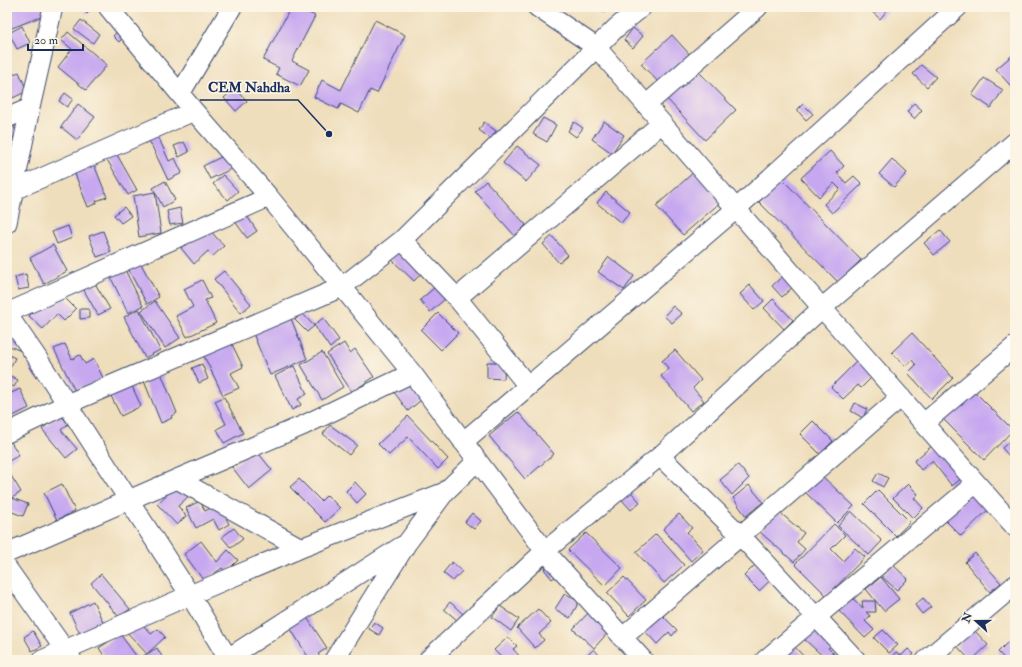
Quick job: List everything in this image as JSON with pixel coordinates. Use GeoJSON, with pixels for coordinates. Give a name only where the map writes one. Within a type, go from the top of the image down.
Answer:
{"type":"FeatureCollection","features":[{"type":"Feature","properties":{"kind":"street"},"geometry":{"type":"LineString","coordinates":[[7,223],[11,192],[53,7]]}},
{"type":"Feature","properties":{"kind":"street"},"geometry":{"type":"LineString","coordinates":[[108,7],[194,111],[269,197],[412,373],[545,551],[642,660]]}},
{"type":"Feature","properties":{"kind":"street"},"geometry":{"type":"LineString","coordinates":[[537,7],[596,47],[822,308],[1014,524]]}},
{"type":"Feature","properties":{"kind":"street"},"geometry":{"type":"LineString","coordinates":[[616,28],[624,7]]}},
{"type":"Feature","properties":{"kind":"street"},"geometry":{"type":"LineString","coordinates":[[7,433],[68,404],[342,287],[402,240],[596,47],[616,28],[642,7]]}},
{"type":"Feature","properties":{"kind":"street"},"geometry":{"type":"LineString","coordinates":[[646,105],[758,7]]}},
{"type":"Feature","properties":{"kind":"street"},"geometry":{"type":"LineString","coordinates":[[463,442],[736,209],[958,7]]}},
{"type":"Feature","properties":{"kind":"street"},"geometry":{"type":"LineString","coordinates":[[180,94],[229,8]]}},
{"type":"Feature","properties":{"kind":"street"},"geometry":{"type":"LineString","coordinates":[[7,118],[30,108]]}},
{"type":"Feature","properties":{"kind":"street"},"geometry":{"type":"LineString","coordinates":[[11,192],[194,111]]}},
{"type":"Feature","properties":{"kind":"street"},"geometry":{"type":"LineString","coordinates":[[458,298],[662,123]]}},
{"type":"Feature","properties":{"kind":"street"},"geometry":{"type":"LineString","coordinates":[[428,660],[545,551],[660,456],[822,308],[1015,142]]}},
{"type":"Feature","properties":{"kind":"street"},"geometry":{"type":"LineString","coordinates":[[269,197],[7,313],[68,404],[190,595],[227,659],[407,543]]}},
{"type":"Feature","properties":{"kind":"street"},"geometry":{"type":"LineString","coordinates":[[402,240],[458,298],[528,386]]}},
{"type":"Feature","properties":{"kind":"street"},"geometry":{"type":"LineString","coordinates":[[924,423],[1015,346]]}},
{"type":"Feature","properties":{"kind":"street"},"geometry":{"type":"LineString","coordinates":[[7,554],[304,425],[412,373]]}},
{"type":"Feature","properties":{"kind":"street"},"geometry":{"type":"LineString","coordinates":[[622,638],[901,398]]}},
{"type":"Feature","properties":{"kind":"street"},"geometry":{"type":"LineString","coordinates":[[660,456],[740,536],[856,660]]}},
{"type":"Feature","properties":{"kind":"street"},"geometry":{"type":"LineString","coordinates":[[334,660],[407,543],[445,492],[478,461]]}},
{"type":"Feature","properties":{"kind":"street"},"geometry":{"type":"LineString","coordinates":[[177,479],[301,548]]}},
{"type":"Feature","properties":{"kind":"street"},"geometry":{"type":"LineString","coordinates":[[766,660],[976,483]]}},
{"type":"Feature","properties":{"kind":"street"},"geometry":{"type":"LineString","coordinates":[[42,660],[69,655],[190,595],[301,548],[445,492]]}},
{"type":"Feature","properties":{"kind":"street"},"geometry":{"type":"LineString","coordinates":[[7,568],[69,655]]}},
{"type":"Feature","properties":{"kind":"street"},"geometry":{"type":"LineString","coordinates":[[926,660],[1015,585]]}},
{"type":"Feature","properties":{"kind":"building"},"geometry":{"type":"Polygon","coordinates":[[[7,7],[48,7],[50,13],[7,30],[7,7]]]}},
{"type":"Feature","properties":{"kind":"building"},"geometry":{"type":"Polygon","coordinates":[[[81,7],[94,7],[87,14],[81,7]]]}},
{"type":"Feature","properties":{"kind":"building"},"geometry":{"type":"Polygon","coordinates":[[[291,7],[297,7],[315,16],[292,61],[309,70],[300,86],[276,74],[279,68],[263,60],[291,7]]]}},
{"type":"Feature","properties":{"kind":"building"},"geometry":{"type":"Polygon","coordinates":[[[594,7],[608,7],[606,12],[594,7]]]}},
{"type":"Feature","properties":{"kind":"building"},"geometry":{"type":"Polygon","coordinates":[[[867,7],[886,7],[888,9],[880,19],[867,7]]]}},
{"type":"Feature","properties":{"kind":"building"},"geometry":{"type":"Polygon","coordinates":[[[81,20],[99,34],[93,43],[74,29],[81,20]]]}},
{"type":"Feature","properties":{"kind":"building"},"geometry":{"type":"Polygon","coordinates":[[[375,20],[405,35],[377,93],[370,90],[359,113],[341,104],[338,109],[314,97],[322,80],[341,90],[375,20]]]}},
{"type":"Feature","properties":{"kind":"building"},"geometry":{"type":"Polygon","coordinates":[[[123,25],[129,31],[119,42],[113,36],[123,25]]]}},
{"type":"Feature","properties":{"kind":"building"},"geometry":{"type":"Polygon","coordinates":[[[22,26],[30,43],[17,49],[9,33],[22,26]]]}},
{"type":"Feature","properties":{"kind":"building"},"geometry":{"type":"Polygon","coordinates":[[[633,28],[643,36],[633,48],[624,40],[633,28]]]}},
{"type":"Feature","properties":{"kind":"building"},"geometry":{"type":"Polygon","coordinates":[[[68,32],[107,65],[86,90],[58,67],[72,49],[61,40],[68,32]]]}},
{"type":"Feature","properties":{"kind":"building"},"geometry":{"type":"Polygon","coordinates":[[[672,35],[692,57],[662,86],[641,64],[672,35]]]}},
{"type":"Feature","properties":{"kind":"building"},"geometry":{"type":"Polygon","coordinates":[[[1015,53],[1015,91],[996,69],[1015,53]]]}},
{"type":"Feature","properties":{"kind":"building"},"geometry":{"type":"Polygon","coordinates":[[[921,65],[936,77],[927,87],[913,74],[921,65]]]}},
{"type":"Feature","properties":{"kind":"building"},"geometry":{"type":"Polygon","coordinates":[[[697,70],[736,110],[705,140],[667,99],[697,70]]]}},
{"type":"Feature","properties":{"kind":"building"},"geometry":{"type":"Polygon","coordinates":[[[19,72],[27,91],[13,98],[7,83],[7,77],[19,72]]]}},
{"type":"Feature","properties":{"kind":"building"},"geometry":{"type":"Polygon","coordinates":[[[984,78],[1003,90],[991,108],[972,95],[984,78]]]}},
{"type":"Feature","properties":{"kind":"building"},"geometry":{"type":"Polygon","coordinates":[[[235,88],[247,101],[236,111],[224,98],[235,88]]]}},
{"type":"Feature","properties":{"kind":"building"},"geometry":{"type":"Polygon","coordinates":[[[65,93],[73,99],[67,107],[59,101],[65,93]]]}},
{"type":"Feature","properties":{"kind":"building"},"geometry":{"type":"Polygon","coordinates":[[[914,103],[922,110],[914,119],[907,112],[914,103]]]}},
{"type":"Feature","properties":{"kind":"building"},"geometry":{"type":"Polygon","coordinates":[[[78,104],[95,117],[77,140],[61,127],[78,104]]]}},
{"type":"Feature","properties":{"kind":"building"},"geometry":{"type":"Polygon","coordinates":[[[803,104],[813,114],[806,120],[797,110],[803,104]]]}},
{"type":"Feature","properties":{"kind":"building"},"geometry":{"type":"Polygon","coordinates":[[[543,118],[556,125],[547,142],[533,134],[543,118]]]}},
{"type":"Feature","properties":{"kind":"building"},"geometry":{"type":"Polygon","coordinates":[[[604,121],[624,135],[612,153],[592,139],[604,121]]]}},
{"type":"Feature","properties":{"kind":"building"},"geometry":{"type":"Polygon","coordinates":[[[484,122],[496,131],[491,139],[479,130],[484,122]]]}},
{"type":"Feature","properties":{"kind":"building"},"geometry":{"type":"Polygon","coordinates":[[[574,122],[583,128],[576,137],[568,131],[574,122]]]}},
{"type":"Feature","properties":{"kind":"building"},"geometry":{"type":"Polygon","coordinates":[[[13,123],[17,136],[7,139],[7,125],[13,123]]]}},
{"type":"Feature","properties":{"kind":"building"},"geometry":{"type":"Polygon","coordinates":[[[157,134],[169,161],[175,158],[182,173],[168,180],[148,138],[157,134]]]}},
{"type":"Feature","properties":{"kind":"building"},"geometry":{"type":"Polygon","coordinates":[[[184,142],[189,152],[179,157],[174,146],[184,142]]]}},
{"type":"Feature","properties":{"kind":"building"},"geometry":{"type":"Polygon","coordinates":[[[517,146],[541,165],[526,182],[503,163],[517,146]]]}},
{"type":"Feature","properties":{"kind":"building"},"geometry":{"type":"Polygon","coordinates":[[[235,150],[242,164],[210,179],[203,166],[235,150]]]}},
{"type":"Feature","properties":{"kind":"building"},"geometry":{"type":"Polygon","coordinates":[[[830,151],[844,166],[837,173],[846,183],[854,176],[862,184],[832,213],[824,204],[840,189],[834,183],[819,197],[801,178],[830,151]]]}},
{"type":"Feature","properties":{"kind":"building"},"geometry":{"type":"Polygon","coordinates":[[[116,153],[137,190],[128,195],[106,158],[116,153]]]}},
{"type":"Feature","properties":{"kind":"building"},"geometry":{"type":"Polygon","coordinates":[[[892,159],[907,173],[894,187],[879,174],[892,159]]]}},
{"type":"Feature","properties":{"kind":"building"},"geometry":{"type":"Polygon","coordinates":[[[93,162],[107,197],[96,201],[97,203],[88,207],[73,169],[93,162]]]}},
{"type":"Feature","properties":{"kind":"building"},"geometry":{"type":"Polygon","coordinates":[[[695,171],[722,201],[683,235],[656,206],[695,171]]]}},
{"type":"Feature","properties":{"kind":"building"},"geometry":{"type":"Polygon","coordinates":[[[223,175],[238,191],[228,200],[213,184],[223,175]]]}},
{"type":"Feature","properties":{"kind":"building"},"geometry":{"type":"Polygon","coordinates":[[[782,179],[861,260],[838,282],[759,202],[782,179]]]}},
{"type":"Feature","properties":{"kind":"building"},"geometry":{"type":"Polygon","coordinates":[[[165,181],[175,200],[163,207],[153,188],[165,181]]]}},
{"type":"Feature","properties":{"kind":"building"},"geometry":{"type":"Polygon","coordinates":[[[486,181],[526,225],[515,236],[475,191],[486,181]]]}},
{"type":"Feature","properties":{"kind":"building"},"geometry":{"type":"Polygon","coordinates":[[[155,192],[161,233],[139,237],[133,196],[155,192]]]}},
{"type":"Feature","properties":{"kind":"building"},"geometry":{"type":"Polygon","coordinates":[[[606,192],[630,212],[621,223],[597,203],[606,192]]]}},
{"type":"Feature","properties":{"kind":"building"},"geometry":{"type":"Polygon","coordinates":[[[124,207],[131,216],[121,223],[114,215],[124,207]]]}},
{"type":"Feature","properties":{"kind":"building"},"geometry":{"type":"Polygon","coordinates":[[[180,208],[183,223],[170,225],[167,211],[180,208]]]}},
{"type":"Feature","properties":{"kind":"building"},"geometry":{"type":"Polygon","coordinates":[[[245,213],[257,231],[247,238],[234,220],[245,213]]]}},
{"type":"Feature","properties":{"kind":"building"},"geometry":{"type":"Polygon","coordinates":[[[68,226],[72,238],[57,244],[52,232],[68,226]]]}},
{"type":"Feature","properties":{"kind":"building"},"geometry":{"type":"Polygon","coordinates":[[[206,226],[224,246],[213,256],[208,251],[194,264],[181,248],[206,226]]]}},
{"type":"Feature","properties":{"kind":"building"},"geometry":{"type":"Polygon","coordinates":[[[940,230],[950,242],[934,255],[924,243],[940,230]]]}},
{"type":"Feature","properties":{"kind":"building"},"geometry":{"type":"Polygon","coordinates":[[[103,231],[111,252],[97,257],[89,236],[103,231]]]}},
{"type":"Feature","properties":{"kind":"building"},"geometry":{"type":"Polygon","coordinates":[[[552,236],[568,255],[559,263],[543,244],[552,236]]]}},
{"type":"Feature","properties":{"kind":"building"},"geometry":{"type":"Polygon","coordinates":[[[409,240],[432,262],[414,281],[391,259],[409,240]]]}},
{"type":"Feature","properties":{"kind":"building"},"geometry":{"type":"Polygon","coordinates":[[[53,245],[67,271],[44,284],[30,258],[53,245]]]}},
{"type":"Feature","properties":{"kind":"building"},"geometry":{"type":"Polygon","coordinates":[[[609,257],[634,276],[624,290],[598,272],[609,257]]]}},
{"type":"Feature","properties":{"kind":"building"},"geometry":{"type":"Polygon","coordinates":[[[140,262],[159,297],[147,304],[128,269],[140,262]]]}},
{"type":"Feature","properties":{"kind":"building"},"geometry":{"type":"Polygon","coordinates":[[[124,268],[143,306],[128,313],[110,276],[124,268]]]}},
{"type":"Feature","properties":{"kind":"building"},"geometry":{"type":"Polygon","coordinates":[[[789,270],[799,281],[782,297],[772,286],[789,270]]]}},
{"type":"Feature","properties":{"kind":"building"},"geometry":{"type":"Polygon","coordinates":[[[224,271],[251,304],[241,313],[214,279],[224,271]]]}},
{"type":"Feature","properties":{"kind":"building"},"geometry":{"type":"Polygon","coordinates":[[[26,274],[29,288],[18,290],[15,277],[26,274]]]}},
{"type":"Feature","properties":{"kind":"building"},"geometry":{"type":"Polygon","coordinates":[[[93,280],[110,309],[98,315],[82,287],[93,280]]]}},
{"type":"Feature","properties":{"kind":"building"},"geometry":{"type":"Polygon","coordinates":[[[202,280],[211,298],[205,300],[216,323],[187,337],[176,316],[193,307],[184,289],[202,280]]]}},
{"type":"Feature","properties":{"kind":"building"},"geometry":{"type":"Polygon","coordinates":[[[442,281],[452,293],[430,312],[420,300],[442,281]]]}},
{"type":"Feature","properties":{"kind":"building"},"geometry":{"type":"Polygon","coordinates":[[[750,285],[764,301],[754,310],[740,294],[750,285]]]}},
{"type":"Feature","properties":{"kind":"building"},"geometry":{"type":"Polygon","coordinates":[[[56,289],[76,309],[64,321],[57,314],[43,329],[29,316],[56,289]]]}},
{"type":"Feature","properties":{"kind":"building"},"geometry":{"type":"Polygon","coordinates":[[[773,299],[793,320],[784,329],[764,308],[773,299]]]}},
{"type":"Feature","properties":{"kind":"building"},"geometry":{"type":"Polygon","coordinates":[[[155,301],[180,338],[165,348],[141,311],[155,301]]]}},
{"type":"Feature","properties":{"kind":"building"},"geometry":{"type":"Polygon","coordinates":[[[673,306],[682,314],[672,323],[664,316],[673,306]]]}},
{"type":"Feature","properties":{"kind":"building"},"geometry":{"type":"Polygon","coordinates":[[[80,309],[89,309],[89,318],[80,319],[80,309]]]}},
{"type":"Feature","properties":{"kind":"building"},"geometry":{"type":"Polygon","coordinates":[[[139,309],[160,350],[145,358],[124,317],[139,309]]]}},
{"type":"Feature","properties":{"kind":"building"},"geometry":{"type":"Polygon","coordinates":[[[302,313],[314,326],[307,332],[295,320],[302,313]]]}},
{"type":"Feature","properties":{"kind":"building"},"geometry":{"type":"Polygon","coordinates":[[[438,313],[458,333],[441,350],[421,330],[438,313]]]}},
{"type":"Feature","properties":{"kind":"building"},"geometry":{"type":"Polygon","coordinates":[[[290,316],[307,359],[270,375],[252,331],[290,316]]]}},
{"type":"Feature","properties":{"kind":"building"},"geometry":{"type":"Polygon","coordinates":[[[323,318],[339,340],[330,348],[314,325],[323,318]]]}},
{"type":"Feature","properties":{"kind":"building"},"geometry":{"type":"Polygon","coordinates":[[[9,327],[28,336],[21,351],[7,345],[7,332],[9,327]]]}},
{"type":"Feature","properties":{"kind":"building"},"geometry":{"type":"Polygon","coordinates":[[[912,333],[953,378],[932,399],[908,373],[916,365],[912,360],[905,366],[892,352],[912,333]]]}},
{"type":"Feature","properties":{"kind":"building"},"geometry":{"type":"Polygon","coordinates":[[[230,340],[243,367],[231,373],[239,388],[223,395],[203,354],[230,340]]]}},
{"type":"Feature","properties":{"kind":"building"},"geometry":{"type":"Polygon","coordinates":[[[344,343],[350,353],[355,349],[374,377],[352,392],[327,354],[344,343]]]}},
{"type":"Feature","properties":{"kind":"building"},"geometry":{"type":"Polygon","coordinates":[[[65,344],[72,359],[80,355],[85,364],[94,359],[103,378],[75,391],[54,349],[65,344]]]}},
{"type":"Feature","properties":{"kind":"building"},"geometry":{"type":"Polygon","coordinates":[[[675,350],[701,380],[693,388],[704,401],[691,411],[661,376],[669,369],[662,361],[675,350]]]}},
{"type":"Feature","properties":{"kind":"building"},"geometry":{"type":"Polygon","coordinates":[[[322,352],[343,387],[322,400],[301,365],[322,352]]]}},
{"type":"Feature","properties":{"kind":"building"},"geometry":{"type":"Polygon","coordinates":[[[865,353],[881,368],[861,388],[858,385],[843,399],[831,387],[865,353]]]}},
{"type":"Feature","properties":{"kind":"building"},"geometry":{"type":"Polygon","coordinates":[[[7,354],[15,358],[10,368],[7,367],[7,354]]]}},
{"type":"Feature","properties":{"kind":"building"},"geometry":{"type":"Polygon","coordinates":[[[39,361],[45,372],[36,378],[29,367],[39,361]]]}},
{"type":"Feature","properties":{"kind":"building"},"geometry":{"type":"Polygon","coordinates":[[[487,362],[505,362],[504,379],[487,378],[487,362]]]}},
{"type":"Feature","properties":{"kind":"building"},"geometry":{"type":"Polygon","coordinates":[[[202,364],[208,379],[199,383],[192,368],[202,364]]]}},
{"type":"Feature","properties":{"kind":"building"},"geometry":{"type":"Polygon","coordinates":[[[294,366],[307,394],[298,399],[301,405],[292,410],[275,376],[294,366]]]}},
{"type":"Feature","properties":{"kind":"building"},"geometry":{"type":"Polygon","coordinates":[[[420,371],[434,389],[408,411],[394,392],[420,371]]]}},
{"type":"Feature","properties":{"kind":"building"},"geometry":{"type":"Polygon","coordinates":[[[161,373],[177,413],[171,416],[172,418],[161,423],[144,381],[161,373]]]}},
{"type":"Feature","properties":{"kind":"building"},"geometry":{"type":"Polygon","coordinates":[[[7,374],[18,380],[14,387],[7,383],[7,374]]]}},
{"type":"Feature","properties":{"kind":"building"},"geometry":{"type":"Polygon","coordinates":[[[131,384],[141,406],[121,416],[110,394],[131,384]]]}},
{"type":"Feature","properties":{"kind":"building"},"geometry":{"type":"Polygon","coordinates":[[[20,389],[29,408],[7,419],[7,395],[20,389]]]}},
{"type":"Feature","properties":{"kind":"building"},"geometry":{"type":"Polygon","coordinates":[[[972,389],[1013,430],[984,460],[943,419],[972,389]]]}},
{"type":"Feature","properties":{"kind":"building"},"geometry":{"type":"Polygon","coordinates":[[[224,397],[243,433],[224,443],[217,429],[226,424],[215,401],[224,397]]]}},
{"type":"Feature","properties":{"kind":"building"},"geometry":{"type":"Polygon","coordinates":[[[855,403],[867,409],[863,418],[851,411],[855,403]]]}},
{"type":"Feature","properties":{"kind":"building"},"geometry":{"type":"Polygon","coordinates":[[[518,412],[554,454],[525,479],[489,436],[518,412]]]}},
{"type":"Feature","properties":{"kind":"building"},"geometry":{"type":"Polygon","coordinates":[[[60,414],[68,424],[61,430],[77,449],[66,458],[42,429],[60,414]]]}},
{"type":"Feature","properties":{"kind":"building"},"geometry":{"type":"Polygon","coordinates":[[[408,416],[448,459],[438,469],[408,437],[389,455],[378,444],[408,416]]]}},
{"type":"Feature","properties":{"kind":"building"},"geometry":{"type":"Polygon","coordinates":[[[813,421],[833,441],[820,454],[800,434],[813,421]]]}},
{"type":"Feature","properties":{"kind":"building"},"geometry":{"type":"Polygon","coordinates":[[[330,425],[357,445],[349,455],[323,434],[330,425]]]}},
{"type":"Feature","properties":{"kind":"building"},"geometry":{"type":"Polygon","coordinates":[[[940,439],[968,473],[952,486],[932,461],[921,470],[914,461],[940,439]]]}},
{"type":"Feature","properties":{"kind":"building"},"geometry":{"type":"Polygon","coordinates":[[[1010,441],[1015,446],[1015,451],[1009,456],[1002,448],[1010,441]]]}},
{"type":"Feature","properties":{"kind":"building"},"geometry":{"type":"Polygon","coordinates":[[[11,442],[19,455],[9,461],[7,459],[7,444],[11,442]]]}},
{"type":"Feature","properties":{"kind":"building"},"geometry":{"type":"Polygon","coordinates":[[[255,449],[272,470],[249,489],[232,467],[255,449]]]}},
{"type":"Feature","properties":{"kind":"building"},"geometry":{"type":"Polygon","coordinates":[[[738,465],[749,478],[732,495],[720,480],[738,465]]]}},
{"type":"Feature","properties":{"kind":"building"},"geometry":{"type":"Polygon","coordinates":[[[7,469],[21,492],[12,498],[28,504],[23,516],[7,510],[7,469]]]}},
{"type":"Feature","properties":{"kind":"building"},"geometry":{"type":"Polygon","coordinates":[[[878,473],[888,478],[883,487],[873,481],[878,473]]]}},
{"type":"Feature","properties":{"kind":"building"},"geometry":{"type":"Polygon","coordinates":[[[821,475],[854,506],[837,523],[805,492],[821,475]]]}},
{"type":"Feature","properties":{"kind":"building"},"geometry":{"type":"Polygon","coordinates":[[[299,479],[321,501],[327,495],[340,508],[325,522],[290,487],[299,479]]]}},
{"type":"Feature","properties":{"kind":"building"},"geometry":{"type":"Polygon","coordinates":[[[180,482],[191,494],[178,506],[186,516],[177,525],[157,504],[180,482]]]}},
{"type":"Feature","properties":{"kind":"building"},"geometry":{"type":"Polygon","coordinates":[[[355,482],[366,494],[357,503],[346,491],[355,482]]]}},
{"type":"Feature","properties":{"kind":"building"},"geometry":{"type":"Polygon","coordinates":[[[62,484],[75,511],[57,520],[44,493],[62,484]]]}},
{"type":"Feature","properties":{"kind":"building"},"geometry":{"type":"Polygon","coordinates":[[[908,484],[918,494],[914,498],[923,508],[913,518],[893,498],[908,484]]]}},
{"type":"Feature","properties":{"kind":"building"},"geometry":{"type":"Polygon","coordinates":[[[749,485],[763,502],[746,516],[733,498],[749,485]]]}},
{"type":"Feature","properties":{"kind":"building"},"geometry":{"type":"Polygon","coordinates":[[[980,485],[996,502],[961,536],[945,520],[980,485]]]}},
{"type":"Feature","properties":{"kind":"building"},"geometry":{"type":"Polygon","coordinates":[[[878,490],[910,522],[896,536],[864,504],[878,490]]]}},
{"type":"Feature","properties":{"kind":"building"},"geometry":{"type":"Polygon","coordinates":[[[631,492],[640,502],[631,510],[622,500],[631,492]]]}},
{"type":"Feature","properties":{"kind":"building"},"geometry":{"type":"Polygon","coordinates":[[[200,501],[205,511],[219,504],[229,524],[219,530],[213,519],[196,528],[186,508],[200,501]]]}},
{"type":"Feature","properties":{"kind":"building"},"geometry":{"type":"Polygon","coordinates":[[[778,511],[804,533],[797,542],[805,549],[794,562],[760,532],[778,511]]]}},
{"type":"Feature","properties":{"kind":"building"},"geometry":{"type":"Polygon","coordinates":[[[851,511],[882,541],[869,555],[838,526],[851,511]]]}},
{"type":"Feature","properties":{"kind":"building"},"geometry":{"type":"Polygon","coordinates":[[[472,513],[481,521],[474,529],[465,522],[472,513]]]}},
{"type":"Feature","properties":{"kind":"building"},"geometry":{"type":"Polygon","coordinates":[[[679,514],[692,528],[687,532],[703,550],[691,561],[663,529],[679,514]]]}},
{"type":"Feature","properties":{"kind":"building"},"geometry":{"type":"Polygon","coordinates":[[[834,524],[845,535],[831,549],[843,561],[855,548],[865,557],[827,596],[795,564],[834,524]]]}},
{"type":"Feature","properties":{"kind":"building"},"geometry":{"type":"Polygon","coordinates":[[[234,528],[243,539],[231,548],[222,537],[234,528]]]}},
{"type":"Feature","properties":{"kind":"building"},"geometry":{"type":"Polygon","coordinates":[[[586,533],[622,568],[605,586],[568,550],[586,533]]]}},
{"type":"Feature","properties":{"kind":"building"},"geometry":{"type":"Polygon","coordinates":[[[656,534],[684,565],[664,583],[636,552],[656,534]]]}},
{"type":"Feature","properties":{"kind":"building"},"geometry":{"type":"Polygon","coordinates":[[[201,541],[217,562],[228,550],[238,560],[226,572],[222,568],[204,581],[184,554],[201,541]]]}},
{"type":"Feature","properties":{"kind":"building"},"geometry":{"type":"Polygon","coordinates":[[[975,553],[1001,583],[990,592],[965,562],[975,553]]]}},
{"type":"Feature","properties":{"kind":"building"},"geometry":{"type":"Polygon","coordinates":[[[765,555],[780,571],[759,591],[744,576],[765,555]]]}},
{"type":"Feature","properties":{"kind":"building"},"geometry":{"type":"Polygon","coordinates":[[[452,562],[462,571],[453,581],[443,573],[452,562]]]}},
{"type":"Feature","properties":{"kind":"building"},"geometry":{"type":"Polygon","coordinates":[[[553,562],[561,572],[552,579],[544,569],[553,562]]]}},
{"type":"Feature","properties":{"kind":"building"},"geometry":{"type":"Polygon","coordinates":[[[893,565],[908,579],[897,590],[882,577],[893,565]]]}},
{"type":"Feature","properties":{"kind":"building"},"geometry":{"type":"Polygon","coordinates":[[[101,574],[130,609],[119,617],[91,583],[101,574]]]}},
{"type":"Feature","properties":{"kind":"building"},"geometry":{"type":"Polygon","coordinates":[[[624,577],[646,600],[629,616],[607,593],[624,577]]]}},
{"type":"Feature","properties":{"kind":"building"},"geometry":{"type":"Polygon","coordinates":[[[881,577],[899,599],[884,611],[866,589],[881,577]]]}},
{"type":"Feature","properties":{"kind":"building"},"geometry":{"type":"Polygon","coordinates":[[[565,593],[579,602],[570,618],[555,609],[565,593]]]}},
{"type":"Feature","properties":{"kind":"building"},"geometry":{"type":"Polygon","coordinates":[[[848,594],[863,608],[862,601],[875,601],[876,612],[866,612],[870,616],[865,621],[874,630],[865,638],[835,607],[848,594]]]}},
{"type":"Feature","properties":{"kind":"building"},"geometry":{"type":"Polygon","coordinates":[[[923,598],[931,607],[922,614],[915,605],[923,598]]]}},
{"type":"Feature","properties":{"kind":"building"},"geometry":{"type":"Polygon","coordinates":[[[93,601],[103,622],[80,634],[70,613],[93,601]]]}},
{"type":"Feature","properties":{"kind":"building"},"geometry":{"type":"Polygon","coordinates":[[[450,602],[463,614],[457,620],[444,609],[450,602]]]}},
{"type":"Feature","properties":{"kind":"building"},"geometry":{"type":"Polygon","coordinates":[[[500,606],[519,619],[511,631],[492,617],[500,606]]]}},
{"type":"Feature","properties":{"kind":"building"},"geometry":{"type":"Polygon","coordinates":[[[538,609],[551,623],[539,634],[544,640],[535,648],[517,628],[538,609]]]}},
{"type":"Feature","properties":{"kind":"building"},"geometry":{"type":"Polygon","coordinates":[[[591,610],[611,629],[594,648],[573,629],[591,610]]]}},
{"type":"Feature","properties":{"kind":"building"},"geometry":{"type":"Polygon","coordinates":[[[660,613],[677,630],[672,636],[669,632],[657,644],[644,630],[660,613]]]}},
{"type":"Feature","properties":{"kind":"building"},"geometry":{"type":"Polygon","coordinates":[[[306,616],[327,648],[318,654],[322,660],[310,660],[289,626],[306,616]]]}},
{"type":"Feature","properties":{"kind":"building"},"geometry":{"type":"Polygon","coordinates":[[[823,617],[841,635],[828,648],[838,658],[836,660],[827,660],[803,638],[823,617]]]}},
{"type":"Feature","properties":{"kind":"building"},"geometry":{"type":"Polygon","coordinates":[[[138,619],[151,634],[158,629],[165,637],[147,654],[125,630],[138,619]]]}},
{"type":"Feature","properties":{"kind":"building"},"geometry":{"type":"Polygon","coordinates":[[[374,622],[383,628],[379,635],[369,629],[374,622]]]}},
{"type":"Feature","properties":{"kind":"building"},"geometry":{"type":"Polygon","coordinates":[[[883,630],[898,645],[889,653],[874,638],[883,630]]]}},
{"type":"Feature","properties":{"kind":"building"},"geometry":{"type":"Polygon","coordinates":[[[974,630],[988,645],[972,660],[970,660],[957,646],[974,630]]]}},
{"type":"Feature","properties":{"kind":"building"},"geometry":{"type":"Polygon","coordinates":[[[33,631],[42,646],[32,651],[24,637],[33,631]]]}},
{"type":"Feature","properties":{"kind":"building"},"geometry":{"type":"Polygon","coordinates":[[[120,634],[137,657],[132,660],[107,660],[99,648],[120,634]]]}},
{"type":"Feature","properties":{"kind":"building"},"geometry":{"type":"Polygon","coordinates":[[[508,637],[517,646],[513,649],[522,659],[521,660],[504,660],[494,650],[508,637]]]}},
{"type":"Feature","properties":{"kind":"building"},"geometry":{"type":"Polygon","coordinates":[[[1011,639],[1015,644],[1015,660],[1006,660],[998,652],[1011,639]]]}},
{"type":"Feature","properties":{"kind":"building"},"geometry":{"type":"Polygon","coordinates":[[[793,645],[807,660],[786,660],[781,655],[793,645]]]}},
{"type":"Feature","properties":{"kind":"building"},"geometry":{"type":"Polygon","coordinates":[[[157,648],[164,660],[137,660],[145,655],[157,648]]]}},
{"type":"Feature","properties":{"kind":"building"},"geometry":{"type":"Polygon","coordinates":[[[594,649],[603,660],[582,660],[594,649]]]}},
{"type":"Feature","properties":{"kind":"building"},"geometry":{"type":"Polygon","coordinates":[[[908,649],[914,654],[909,660],[889,660],[896,652],[901,656],[908,649]]]}},
{"type":"Feature","properties":{"kind":"building"},"geometry":{"type":"Polygon","coordinates":[[[815,655],[820,660],[809,660],[815,655]]]}},
{"type":"Feature","properties":{"kind":"place","name":"CEM Nahdha"},"geometry":{"type":"Point","coordinates":[329,134]}}]}
